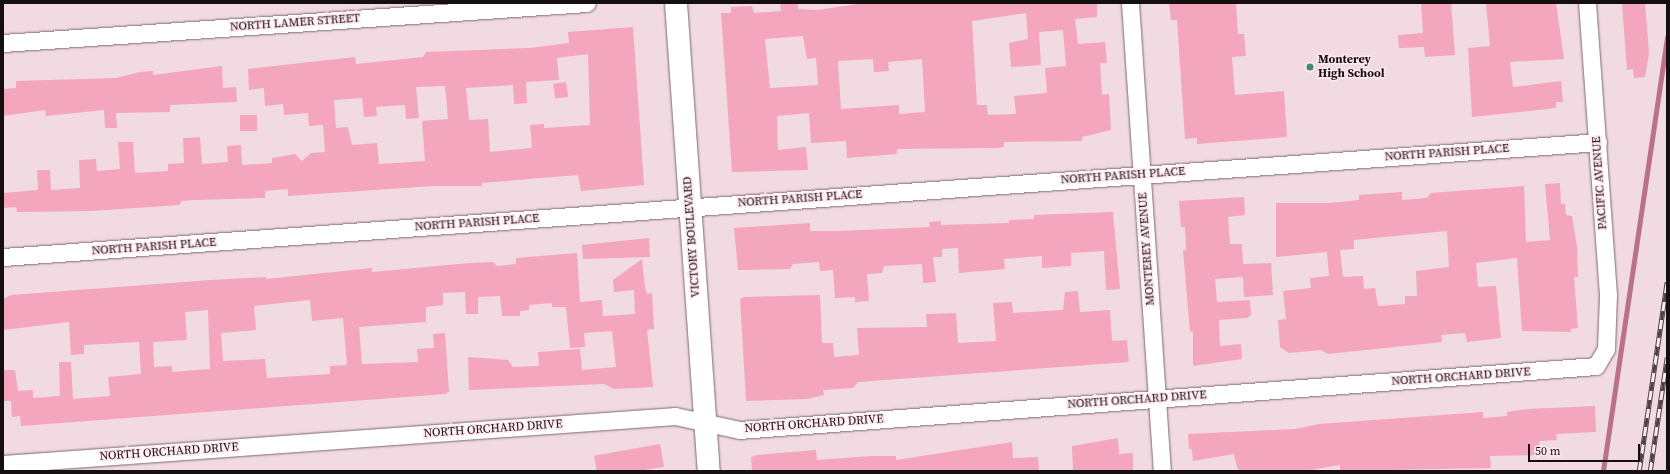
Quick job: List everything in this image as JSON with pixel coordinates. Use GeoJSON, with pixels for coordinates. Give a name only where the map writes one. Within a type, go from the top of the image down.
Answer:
{"type":"FeatureCollection","features":[{"type":"Feature","properties":{"kind":"main road","name":"VICTORY BOULEVARD"},"geometry":{"type":"LineString","coordinates":[[676,3],[709,471]]}},
{"type":"Feature","properties":{"kind":"street","name":"NORTH LAMER STREET"},"geometry":{"type":"LineString","coordinates":[[3,44],[587,3]]}},
{"type":"Feature","properties":{"kind":"street","name":"MONTEREY AVENUE"},"geometry":{"type":"LineString","coordinates":[[1130,3],[1162,471]]}},
{"type":"Feature","properties":{"kind":"street","name":"PACIFIC AVENUE"},"geometry":{"type":"LineString","coordinates":[[1587,3],[1608,295],[1606,349],[1602,362]]}},
{"type":"Feature","properties":{"kind":"street","name":"NORTH PARISH PLACE"},"geometry":{"type":"LineString","coordinates":[[3,257],[1598,142]]}},
{"type":"Feature","properties":{"kind":"street","name":"NORTH ORCHARD DRIVE"},"geometry":{"type":"LineString","coordinates":[[3,464],[675,416],[739,430],[1157,398],[1590,368],[1602,362]]}},
{"type":"Feature","properties":{"kind":"building"},"geometry":{"type":"Polygon","coordinates":[[[780,3],[798,3],[798,9],[817,10],[865,3],[1097,3],[1097,17],[1075,19],[1078,44],[1105,42],[1107,63],[1100,63],[1102,95],[1109,94],[1111,130],[1082,137],[1082,141],[1004,142],[1004,147],[997,148],[897,149],[897,154],[847,158],[846,141],[811,143],[809,113],[777,116],[778,150],[806,147],[808,170],[732,172],[721,13],[731,13],[731,7],[752,6],[754,13],[781,11],[780,3]],[[1026,13],[972,21],[977,105],[987,105],[988,115],[1016,114],[1014,96],[1047,93],[1045,68],[1066,66],[1063,30],[1039,32],[1041,65],[1011,67],[1009,43],[1028,39],[1026,13]],[[803,36],[765,39],[770,88],[818,85],[816,58],[807,59],[803,36]],[[873,59],[838,61],[841,109],[899,105],[899,114],[925,112],[922,59],[888,62],[889,71],[874,72],[873,59]]]}},
{"type":"Feature","properties":{"kind":"building"},"geometry":{"type":"Polygon","coordinates":[[[1169,3],[1236,3],[1238,34],[1244,34],[1246,56],[1232,57],[1235,95],[1284,91],[1287,137],[1197,144],[1197,138],[1185,139],[1177,20],[1171,20],[1169,3]]]}},
{"type":"Feature","properties":{"kind":"building"},"geometry":{"type":"Polygon","coordinates":[[[1421,3],[1451,3],[1455,55],[1425,57],[1424,47],[1399,48],[1398,35],[1423,33],[1421,3]]]}},
{"type":"Feature","properties":{"kind":"building"},"geometry":{"type":"Polygon","coordinates":[[[1486,3],[1556,3],[1564,59],[1510,62],[1513,87],[1561,81],[1563,102],[1556,102],[1556,108],[1472,117],[1468,48],[1490,46],[1486,3]]]}},
{"type":"Feature","properties":{"kind":"building"},"geometry":{"type":"Polygon","coordinates":[[[1622,3],[1645,3],[1649,53],[1645,77],[1634,78],[1633,69],[1627,70],[1622,3]]]}},
{"type":"Feature","properties":{"kind":"building"},"geometry":{"type":"Polygon","coordinates":[[[633,27],[644,185],[581,191],[578,175],[482,183],[482,186],[433,186],[288,196],[288,189],[265,191],[265,198],[194,200],[181,201],[180,205],[91,211],[17,212],[16,207],[3,208],[3,193],[38,190],[37,170],[50,170],[51,190],[80,188],[79,160],[96,159],[97,171],[120,169],[118,142],[133,142],[135,173],[168,171],[168,164],[184,163],[183,138],[200,137],[202,164],[228,162],[227,146],[241,145],[242,165],[272,163],[272,158],[295,154],[302,161],[311,153],[325,152],[323,125],[309,126],[308,113],[284,115],[283,104],[265,106],[264,88],[249,90],[248,69],[355,57],[356,64],[423,57],[426,52],[530,48],[569,43],[568,32],[633,27]],[[588,54],[557,58],[559,80],[526,82],[527,103],[514,104],[513,85],[466,88],[469,120],[488,119],[490,152],[532,148],[530,125],[544,124],[544,128],[590,125],[588,54]],[[445,86],[416,87],[419,118],[406,119],[405,105],[376,107],[377,116],[364,117],[362,98],[334,100],[336,128],[348,127],[352,145],[377,143],[379,164],[425,161],[422,121],[448,119],[445,86]]]}},
{"type":"Feature","properties":{"kind":"building"},"geometry":{"type":"Polygon","coordinates":[[[222,66],[223,88],[236,87],[237,102],[170,105],[170,112],[116,113],[117,128],[105,128],[104,110],[46,116],[45,110],[3,116],[3,89],[16,88],[16,81],[116,78],[140,72],[153,71],[153,75],[222,66]]]}},
{"type":"Feature","properties":{"kind":"building"},"geometry":{"type":"Polygon","coordinates":[[[566,82],[568,97],[555,99],[553,84],[566,82]]]}},
{"type":"Feature","properties":{"kind":"building"},"geometry":{"type":"Polygon","coordinates":[[[240,115],[257,115],[257,131],[240,131],[240,115]]]}},
{"type":"Feature","properties":{"kind":"building"},"geometry":{"type":"Polygon","coordinates":[[[1560,183],[1561,204],[1565,204],[1566,215],[1572,216],[1577,247],[1578,277],[1574,277],[1578,328],[1571,329],[1571,332],[1522,331],[1517,258],[1476,263],[1478,287],[1496,286],[1501,338],[1467,342],[1465,333],[1441,335],[1442,342],[1328,354],[1321,350],[1289,353],[1280,347],[1278,320],[1286,319],[1283,291],[1311,288],[1310,278],[1329,276],[1327,252],[1276,257],[1276,203],[1330,203],[1359,200],[1359,195],[1402,192],[1402,200],[1427,198],[1431,193],[1524,186],[1526,242],[1550,240],[1545,184],[1560,183]],[[1447,231],[1354,240],[1354,249],[1340,250],[1343,277],[1363,276],[1364,289],[1375,288],[1378,306],[1405,304],[1405,296],[1417,296],[1416,271],[1449,267],[1447,231]]]}},
{"type":"Feature","properties":{"kind":"building"},"geometry":{"type":"Polygon","coordinates":[[[1244,197],[1245,215],[1228,217],[1230,244],[1242,244],[1243,264],[1271,263],[1273,295],[1244,297],[1243,277],[1215,279],[1217,302],[1250,300],[1251,315],[1247,318],[1219,320],[1220,346],[1241,344],[1242,359],[1193,366],[1193,331],[1190,332],[1183,250],[1186,250],[1185,227],[1181,227],[1179,201],[1244,197]]]}},
{"type":"Feature","properties":{"kind":"building"},"geometry":{"type":"Polygon","coordinates":[[[1113,212],[1120,289],[1106,290],[1104,251],[1071,253],[1071,266],[1042,268],[1042,256],[1004,259],[1005,269],[959,273],[958,248],[942,249],[942,257],[933,257],[936,282],[923,283],[922,264],[884,266],[882,273],[867,274],[869,301],[855,302],[855,297],[835,298],[833,270],[820,271],[819,262],[793,264],[790,269],[738,270],[734,228],[810,223],[810,231],[840,231],[930,227],[929,222],[941,221],[941,225],[1009,223],[1009,220],[1034,219],[1034,215],[1113,212]]]}},
{"type":"Feature","properties":{"kind":"building"},"geometry":{"type":"Polygon","coordinates":[[[649,238],[650,257],[583,259],[582,245],[649,238]]]}},
{"type":"Feature","properties":{"kind":"building"},"geometry":{"type":"Polygon","coordinates":[[[577,253],[580,302],[602,300],[603,316],[635,314],[634,290],[614,292],[613,280],[642,259],[647,294],[652,293],[654,329],[647,330],[653,387],[614,389],[604,384],[469,390],[468,357],[508,360],[513,367],[539,366],[538,352],[580,349],[582,370],[616,367],[612,331],[584,333],[585,347],[570,348],[566,307],[552,307],[552,303],[529,305],[529,310],[520,311],[520,316],[502,316],[500,296],[478,297],[478,314],[466,314],[465,292],[443,293],[443,305],[426,307],[426,322],[359,327],[362,364],[418,362],[417,349],[434,348],[433,334],[445,333],[449,392],[445,394],[21,426],[20,416],[12,417],[11,401],[3,401],[3,370],[15,370],[18,391],[33,390],[33,398],[60,396],[59,362],[71,362],[73,399],[110,396],[108,377],[141,374],[139,342],[84,345],[84,354],[71,355],[69,322],[3,330],[3,299],[11,295],[211,280],[266,277],[266,279],[372,268],[372,272],[493,262],[497,266],[516,264],[516,258],[577,253]],[[310,300],[254,306],[256,330],[221,333],[223,361],[265,359],[267,378],[330,374],[330,366],[347,365],[343,318],[312,321],[310,300]],[[208,310],[185,312],[187,340],[153,342],[154,367],[172,366],[172,372],[210,369],[208,310]]]}},
{"type":"Feature","properties":{"kind":"building"},"geometry":{"type":"Polygon","coordinates":[[[1078,291],[1080,312],[1110,310],[1112,341],[1127,340],[1129,362],[858,382],[853,388],[823,390],[824,395],[807,399],[746,401],[740,299],[744,297],[820,295],[822,343],[833,343],[834,357],[859,355],[857,328],[927,327],[926,314],[956,313],[958,343],[996,341],[993,303],[1012,302],[1013,313],[1063,310],[1065,292],[1078,291]]]}},
{"type":"Feature","properties":{"kind":"building"},"geometry":{"type":"Polygon","coordinates":[[[1595,406],[1596,432],[1556,434],[1557,440],[1539,441],[1540,455],[1490,456],[1491,468],[1340,471],[1340,465],[1304,471],[1238,471],[1234,454],[1193,461],[1192,449],[1189,449],[1188,434],[1295,429],[1319,424],[1483,412],[1483,418],[1507,416],[1507,412],[1528,409],[1595,406]]]}},
{"type":"Feature","properties":{"kind":"building"},"geometry":{"type":"Polygon","coordinates":[[[1118,438],[1119,454],[1133,453],[1133,471],[1073,471],[1072,446],[1118,438]]]}},
{"type":"Feature","properties":{"kind":"building"},"geometry":{"type":"Polygon","coordinates":[[[1012,442],[1013,458],[1038,457],[1039,471],[752,471],[751,457],[757,455],[816,450],[817,460],[870,456],[896,456],[896,460],[1012,442]]]}},
{"type":"Feature","properties":{"kind":"building"},"geometry":{"type":"Polygon","coordinates":[[[660,444],[664,467],[639,471],[597,471],[594,456],[660,444]]]}},
{"type":"Feature","properties":{"kind":"waterway"},"geometry":{"type":"LineString","coordinates":[[1603,471],[1667,38]]}},
{"type":"Feature","properties":{"kind":"railway"},"geometry":{"type":"LineString","coordinates":[[1639,471],[1667,282]]}},
{"type":"Feature","properties":{"kind":"railway"},"geometry":{"type":"LineString","coordinates":[[1650,471],[1667,357]]}},
{"type":"Feature","properties":{"kind":"place","name":"Monterey High School"},"geometry":{"type":"Point","coordinates":[1310,67]}}]}
